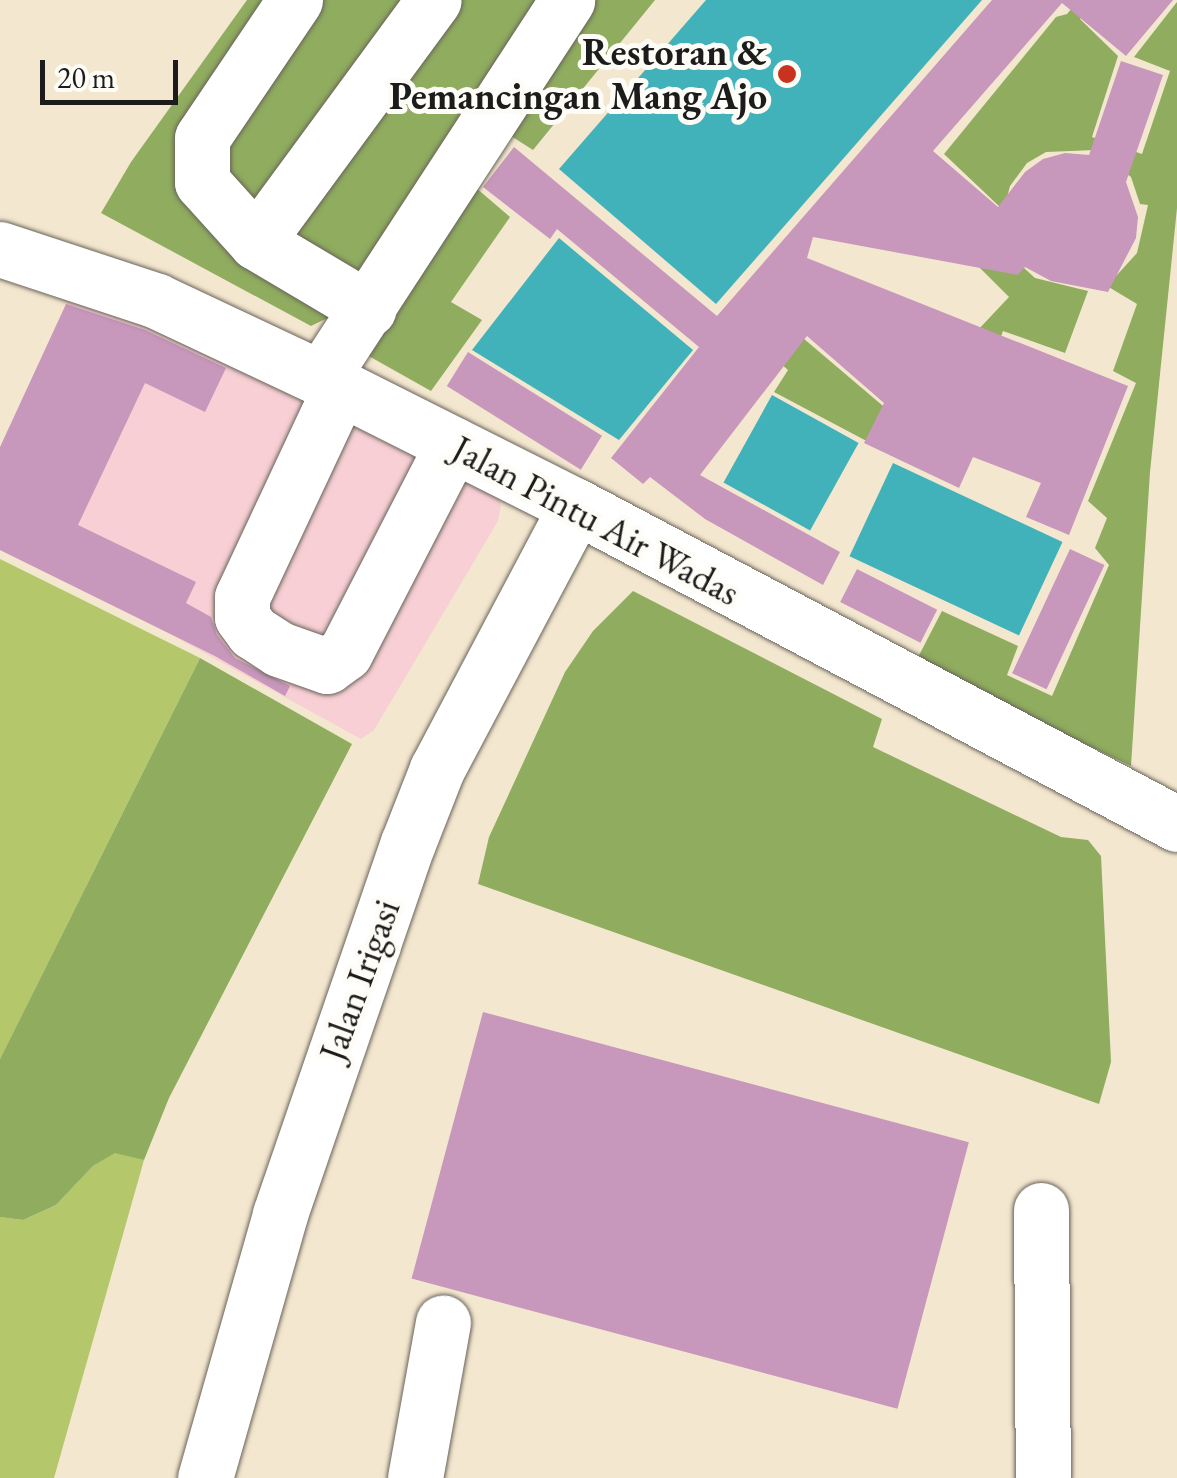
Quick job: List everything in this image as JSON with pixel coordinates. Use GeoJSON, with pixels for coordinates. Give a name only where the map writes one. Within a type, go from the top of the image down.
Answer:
{"type":"FeatureCollection","features":[{"type":"Feature","properties":{"kind":"main road"},"geometry":{"type":"LineString","coordinates":[[295,0],[202,138],[202,182],[256,242],[369,309]]}},
{"type":"Feature","properties":{"kind":"main road"},"geometry":{"type":"LineString","coordinates":[[256,242],[434,0]]}},
{"type":"Feature","properties":{"kind":"main road"},"geometry":{"type":"LineString","coordinates":[[453,444],[345,653],[327,666],[279,649],[253,632],[242,618],[242,598],[330,383],[369,309],[482,127],[568,0]]}},
{"type":"Feature","properties":{"kind":"main road","name":"Jalan Pintu Air Wadas"},"geometry":{"type":"LineString","coordinates":[[0,249],[157,301],[330,383],[576,506],[1177,824]]}},
{"type":"Feature","properties":{"kind":"main road","name":"Jalan Irigasi"},"geometry":{"type":"LineString","coordinates":[[205,1478],[280,1214],[408,843],[438,769],[576,506]]}},
{"type":"Feature","properties":{"kind":"main road"},"geometry":{"type":"LineString","coordinates":[[1041,1210],[1043,1478]]}},
{"type":"Feature","properties":{"kind":"main road"},"geometry":{"type":"LineString","coordinates":[[415,1478],[443,1322]]}},
{"type":"Feature","properties":{"kind":"shaded area"},"geometry":{"type":"Polygon","coordinates":[[[83,285],[496,493],[501,505],[498,521],[374,730],[361,739],[170,634],[0,550],[0,451],[73,290],[83,285]]]}},
{"type":"Feature","properties":{"kind":"green space"},"geometry":{"type":"Polygon","coordinates":[[[247,0],[277,0],[183,165],[342,311],[311,326],[101,213],[131,162],[247,0]]]}},
{"type":"Feature","properties":{"kind":"green space"},"geometry":{"type":"Polygon","coordinates":[[[304,0],[423,0],[257,226],[211,180],[304,0]]]}},
{"type":"Feature","properties":{"kind":"green space"},"geometry":{"type":"Polygon","coordinates":[[[449,0],[552,0],[368,289],[272,241],[449,0]]]}},
{"type":"Feature","properties":{"kind":"green space"},"geometry":{"type":"Polygon","coordinates":[[[577,0],[655,0],[533,150],[511,136],[475,187],[510,217],[451,302],[482,320],[431,391],[358,350],[577,0]]]}},
{"type":"Feature","properties":{"kind":"green space"},"geometry":{"type":"Polygon","coordinates":[[[1079,0],[1096,0],[1080,19],[1118,56],[1092,137],[1142,154],[1170,71],[1134,57],[1177,2],[1177,208],[1150,472],[1131,766],[915,663],[942,611],[1018,646],[1007,675],[1052,696],[1109,565],[1095,548],[1107,518],[1088,501],[1136,383],[1113,371],[1137,304],[1107,286],[1137,253],[1148,205],[1140,204],[1131,177],[1095,150],[1046,152],[1027,163],[1010,186],[1004,209],[1012,257],[1035,278],[1088,291],[1065,353],[1003,331],[978,399],[893,455],[774,392],[788,370],[765,350],[790,327],[896,417],[1009,297],[968,256],[1001,208],[944,154],[1056,17],[1067,14],[1079,0]]]}},
{"type":"Feature","properties":{"kind":"green space"},"geometry":{"type":"Polygon","coordinates":[[[0,559],[200,658],[0,1059],[0,559]]]}},
{"type":"Feature","properties":{"kind":"green space"},"geometry":{"type":"Polygon","coordinates":[[[633,591],[882,719],[873,747],[1061,837],[1088,840],[1101,856],[1111,1062],[1099,1104],[478,884],[489,837],[565,672],[593,631],[633,591]]]}},
{"type":"Feature","properties":{"kind":"green space"},"geometry":{"type":"Polygon","coordinates":[[[200,658],[352,744],[169,1098],[144,1160],[115,1153],[93,1166],[56,1205],[23,1220],[0,1217],[0,1059],[200,658]]]}},
{"type":"Feature","properties":{"kind":"green space"},"geometry":{"type":"Polygon","coordinates":[[[116,1152],[144,1160],[54,1478],[0,1478],[0,1217],[23,1220],[56,1205],[93,1166],[116,1152]]]}},
{"type":"Feature","properties":{"kind":"water"},"geometry":{"type":"Polygon","coordinates":[[[706,0],[982,0],[716,304],[559,169],[706,0]]]}},
{"type":"Feature","properties":{"kind":"water"},"geometry":{"type":"Polygon","coordinates":[[[559,238],[693,350],[619,440],[472,350],[559,238]]]}},
{"type":"Feature","properties":{"kind":"water"},"geometry":{"type":"Polygon","coordinates":[[[772,395],[859,443],[810,530],[724,482],[772,395]]]}},
{"type":"Feature","properties":{"kind":"water"},"geometry":{"type":"Polygon","coordinates":[[[893,463],[1062,542],[1019,635],[849,556],[893,463]]]}},
{"type":"Feature","properties":{"kind":"building"},"geometry":{"type":"Polygon","coordinates":[[[992,0],[1173,0],[1126,56],[1062,3],[933,151],[998,207],[1025,172],[1043,159],[1065,153],[1089,155],[1121,61],[1163,75],[1126,182],[1138,217],[1136,238],[1108,292],[1051,281],[1025,267],[1018,275],[813,237],[807,258],[1128,386],[1069,535],[1026,517],[1041,483],[973,457],[959,488],[864,443],[884,403],[807,336],[700,475],[840,552],[823,585],[705,519],[650,477],[643,484],[611,458],[699,347],[557,229],[550,239],[483,187],[514,147],[717,316],[992,0]]]}},
{"type":"Feature","properties":{"kind":"building"},"geometry":{"type":"Polygon","coordinates":[[[66,304],[145,330],[226,368],[205,412],[145,383],[78,525],[196,582],[186,603],[211,617],[217,635],[235,658],[290,686],[285,696],[215,656],[0,550],[0,447],[66,304]]]}},
{"type":"Feature","properties":{"kind":"building"},"geometry":{"type":"Polygon","coordinates":[[[468,352],[602,436],[581,470],[447,386],[468,352]]]}},
{"type":"Feature","properties":{"kind":"building"},"geometry":{"type":"Polygon","coordinates":[[[1070,549],[1104,565],[1047,689],[1012,673],[1070,549]]]}},
{"type":"Feature","properties":{"kind":"building"},"geometry":{"type":"Polygon","coordinates":[[[857,569],[937,610],[920,643],[840,602],[857,569]]]}},
{"type":"Feature","properties":{"kind":"building"},"geometry":{"type":"Polygon","coordinates":[[[483,1012],[969,1142],[897,1409],[412,1279],[483,1012]]]}},
{"type":"Feature","properties":{"kind":"place","name":"Restoran & Pemancingan Mang Ajo"},"geometry":{"type":"Point","coordinates":[787,74]}}]}
